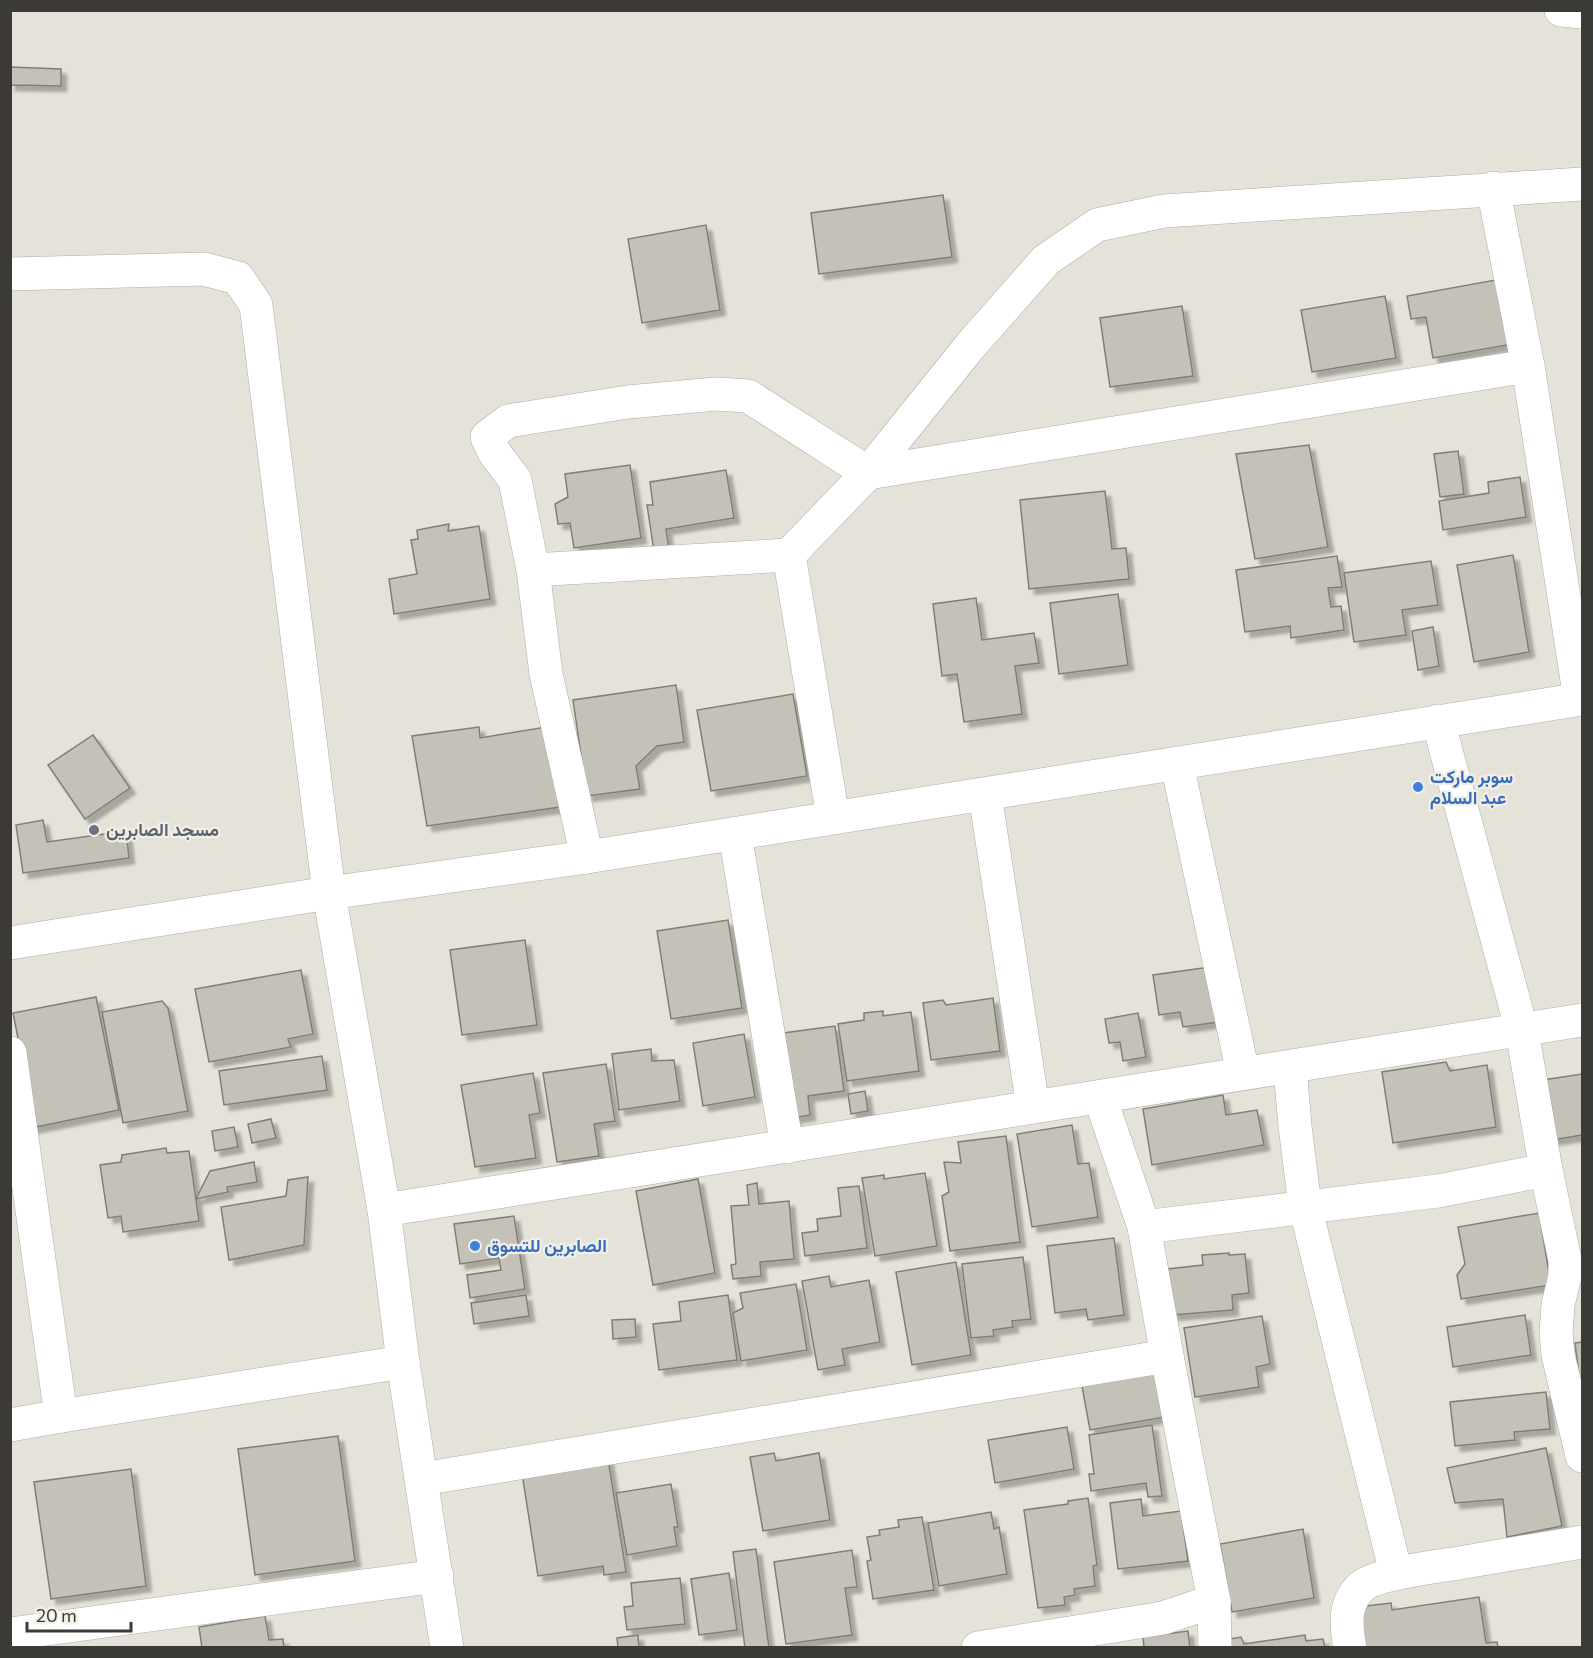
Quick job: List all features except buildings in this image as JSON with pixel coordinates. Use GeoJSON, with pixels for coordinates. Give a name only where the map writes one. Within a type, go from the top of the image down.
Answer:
{"type":"FeatureCollection","features":[{"type":"Feature","properties":{"kind":"street"},"geometry":{"type":"LineString","coordinates":[[1561,10],[1582,12]]}},
{"type":"Feature","properties":{"kind":"street"},"geometry":{"type":"LineString","coordinates":[[533,570],[789,555],[868,473],[971,345],[1046,260],[1097,225],[1164,211],[1582,184]]}},
{"type":"Feature","properties":{"kind":"street"},"geometry":{"type":"LineString","coordinates":[[10,943],[329,893],[587,857],[1581,699],[1528,366],[1493,188]]}},
{"type":"Feature","properties":{"kind":"street"},"geometry":{"type":"LineString","coordinates":[[10,274],[204,269],[238,278],[256,305],[329,893],[384,1210],[403,1362],[447,1647]]}},
{"type":"Feature","properties":{"kind":"street"},"geometry":{"type":"LineString","coordinates":[[587,857],[546,674],[533,570],[515,480],[494,452],[487,437],[508,421],[628,402],[716,394],[748,396],[868,473],[1528,366]]}},
{"type":"Feature","properties":{"kind":"street"},"geometry":{"type":"LineString","coordinates":[[789,555],[833,817]]}},
{"type":"Feature","properties":{"kind":"street"},"geometry":{"type":"LineString","coordinates":[[1438,721],[1522,1031],[1546,1170],[1565,1260],[1565,1276],[1570,1303],[1556,1333],[1558,1355],[1582,1456]]}},
{"type":"Feature","properties":{"kind":"street"},"geometry":{"type":"LineString","coordinates":[[1177,764],[1243,1073]]}},
{"type":"Feature","properties":{"kind":"street"},"geometry":{"type":"LineString","coordinates":[[985,795],[1033,1107]]}},
{"type":"Feature","properties":{"kind":"street"},"geometry":{"type":"LineString","coordinates":[[735,834],[787,1147]]}},
{"type":"Feature","properties":{"kind":"street"},"geometry":{"type":"LineString","coordinates":[[384,1210],[1582,1020]]}},
{"type":"Feature","properties":{"kind":"street"},"geometry":{"type":"LineString","coordinates":[[10,1053],[61,1416]]}},
{"type":"Feature","properties":{"kind":"street"},"geometry":{"type":"LineString","coordinates":[[1290,1068],[1305,1206],[1396,1574]]}},
{"type":"Feature","properties":{"kind":"street"},"geometry":{"type":"LineString","coordinates":[[1100,1097],[1144,1227],[1214,1601],[1215,1647]]}},
{"type":"Feature","properties":{"kind":"street"},"geometry":{"type":"LineString","coordinates":[[1144,1227],[1438,1191],[1546,1170]]}},
{"type":"Feature","properties":{"kind":"street"},"geometry":{"type":"LineString","coordinates":[[422,1479],[1167,1356]]}},
{"type":"Feature","properties":{"kind":"street"},"geometry":{"type":"LineString","coordinates":[[10,1425],[403,1362]]}},
{"type":"Feature","properties":{"kind":"street"},"geometry":{"type":"LineString","coordinates":[[1350,1647],[1346,1626],[1347,1609],[1354,1594],[1363,1584],[1396,1574],[1582,1542]]}},
{"type":"Feature","properties":{"kind":"street"},"geometry":{"type":"LineString","coordinates":[[10,1635],[437,1576]]}},
{"type":"Feature","properties":{"kind":"street"},"geometry":{"type":"LineString","coordinates":[[978,1647],[1163,1618],[1214,1601]]}},
{"type":"Feature","properties":{"kind":"place","name":"سوبر ماركت عبد السلام"},"geometry":{"type":"Point","coordinates":[1418,787]}},
{"type":"Feature","properties":{"kind":"place","name":"مسجد الصابرين"},"geometry":{"type":"Point","coordinates":[94,830]}},
{"type":"Feature","properties":{"kind":"place","name":"الصابرين للتسوق"},"geometry":{"type":"Point","coordinates":[475,1246]}}]}
